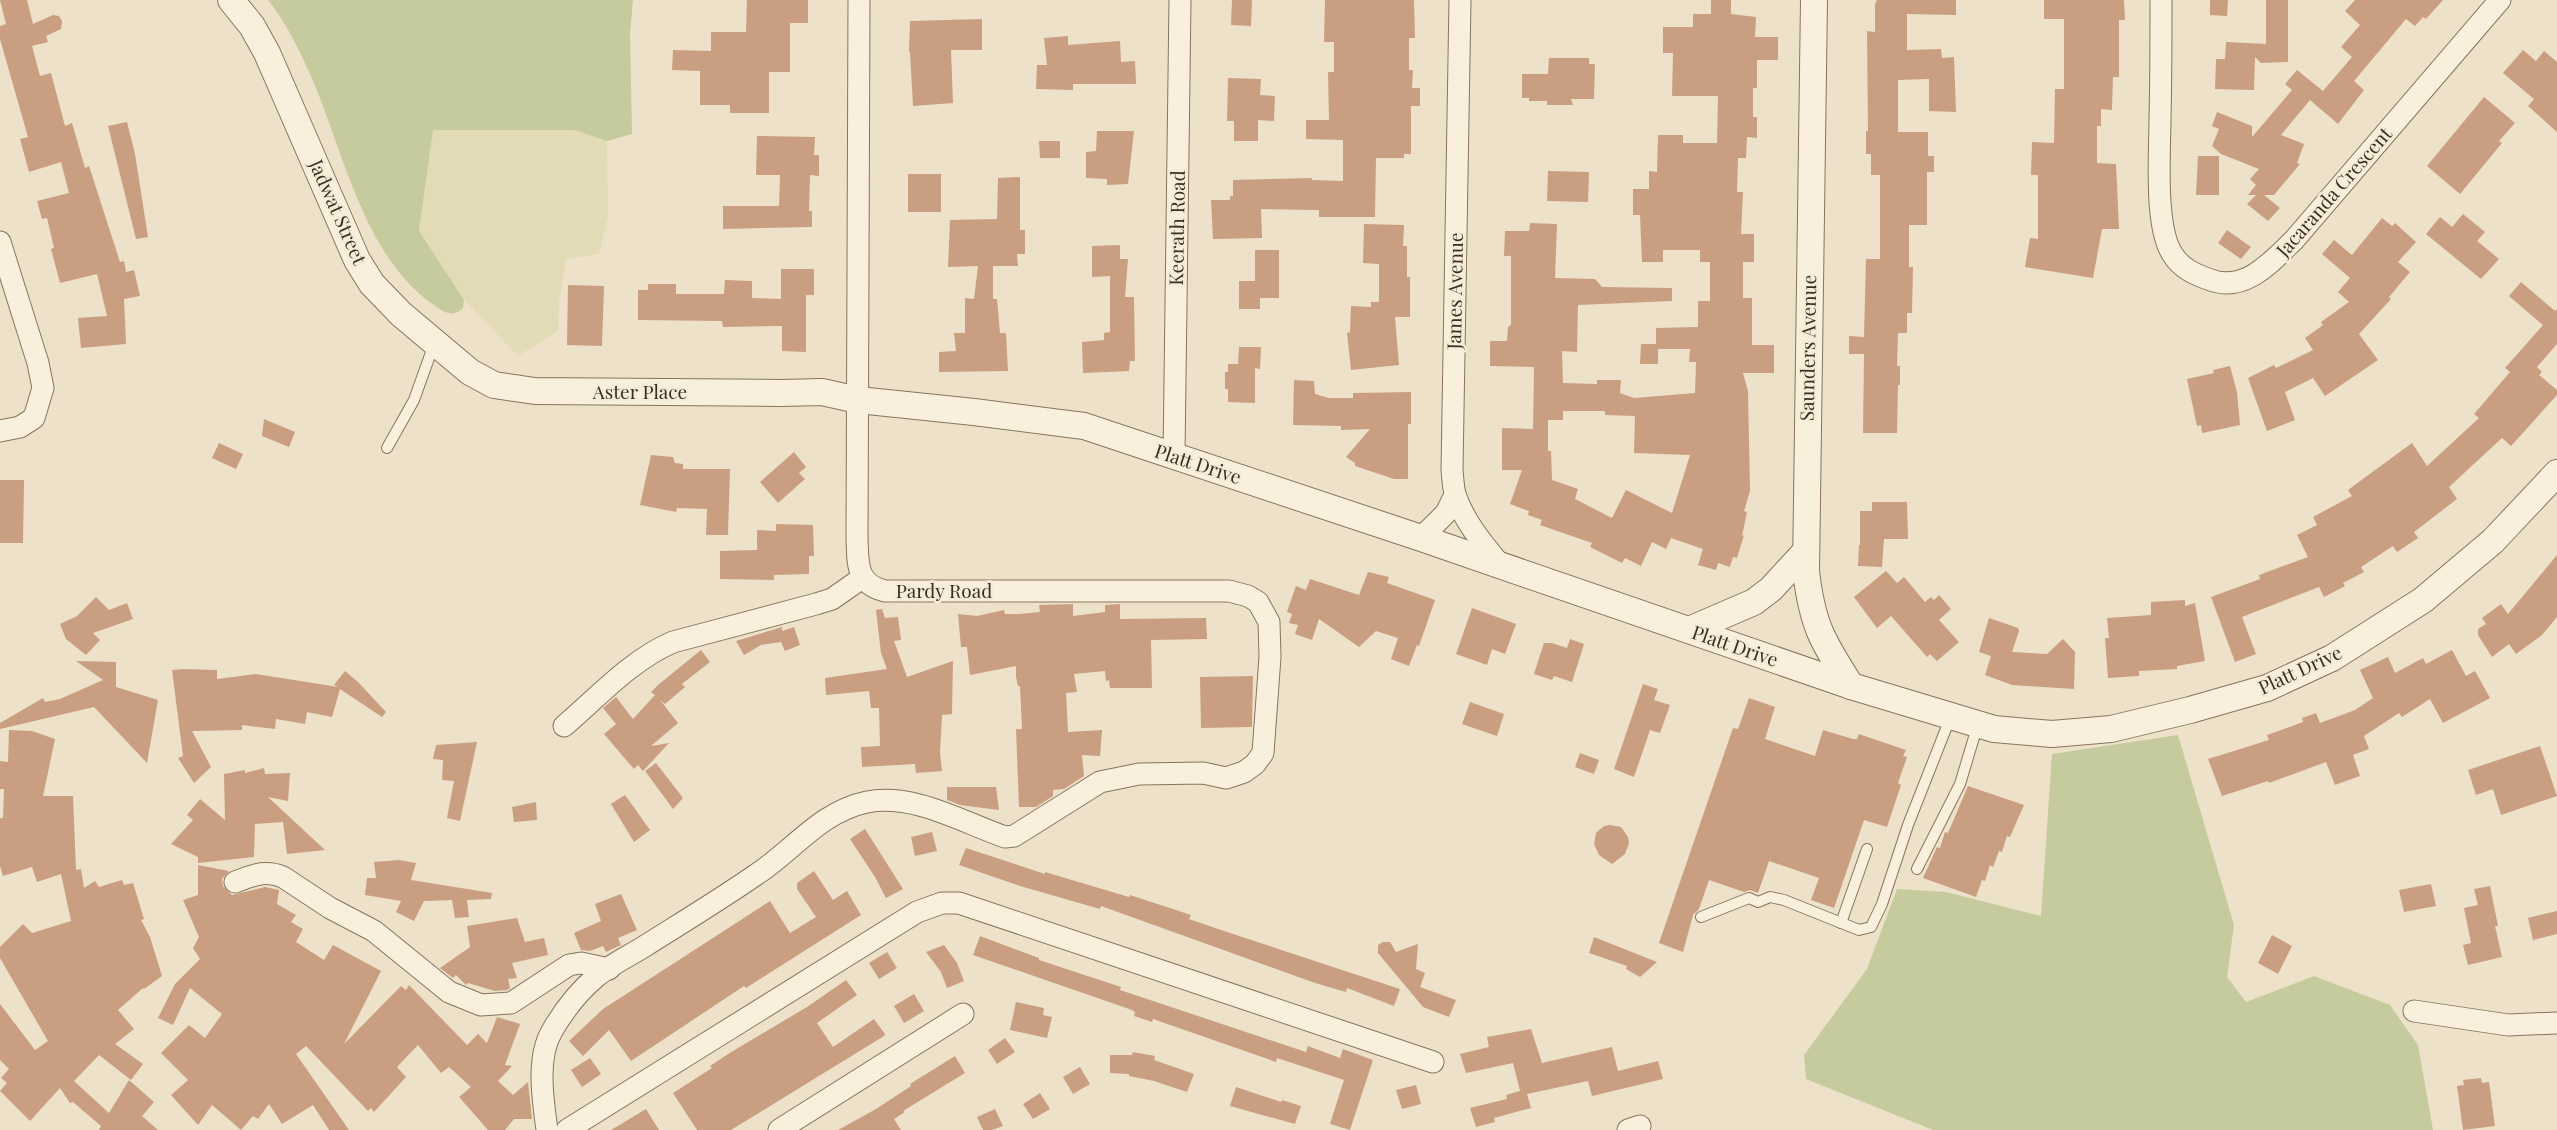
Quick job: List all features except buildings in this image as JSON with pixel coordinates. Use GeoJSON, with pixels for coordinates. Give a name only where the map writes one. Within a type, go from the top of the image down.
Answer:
{"type":"FeatureCollection","features":[{"type":"Feature","properties":{"kind":"street","name":"Jadwat Street"},"geometry":{"type":"LineString","coordinates":[[231,0],[252,26],[282,84],[357,260],[372,284],[434,344]]}},
{"type":"Feature","properties":{"kind":"street"},"geometry":{"type":"LineString","coordinates":[[564,726],[638,662],[661,647],[832,599],[862,578],[858,564],[859,0]]}},
{"type":"Feature","properties":{"kind":"street","name":"Keerath Road"},"geometry":{"type":"LineString","coordinates":[[1174,456],[1180,0]]}},
{"type":"Feature","properties":{"kind":"street","name":"James Avenue"},"geometry":{"type":"LineString","coordinates":[[1460,0],[1452,470],[1455,495],[1483,544],[1502,567]]}},
{"type":"Feature","properties":{"kind":"street","name":"Saunders Avenue"},"geometry":{"type":"LineString","coordinates":[[1814,0],[1806,551],[1810,604],[1819,634],[1851,686]]}},
{"type":"Feature","properties":{"kind":"street","name":"Jacaranda Crescent"},"geometry":{"type":"LineString","coordinates":[[2161,0],[2160,194],[2163,233],[2172,255],[2189,272],[2214,281],[2232,282],[2242,282],[2263,271],[2294,240],[2500,0]]}},
{"type":"Feature","properties":{"kind":"street"},"geometry":{"type":"LineString","coordinates":[[0,242],[43,388],[34,418],[20,427],[0,431]]}},
{"type":"Feature","properties":{"kind":"street","name":"Aster Place"},"geometry":{"type":"LineString","coordinates":[[434,344],[470,372],[494,385],[513,389],[753,393],[822,391],[858,400]]}},
{"type":"Feature","properties":{"kind":"street","name":"Platt Drive"},"geometry":{"type":"LineString","coordinates":[[858,400],[974,411],[1084,426],[1421,538],[1851,686],[1994,729],[2052,734],[2111,729],[2190,710],[2267,688],[2332,658],[2423,600],[2493,541],[2557,473]]}},
{"type":"Feature","properties":{"kind":"street"},"geometry":{"type":"LineString","coordinates":[[1421,538],[1446,513],[1455,495]]}},
{"type":"Feature","properties":{"kind":"street"},"geometry":{"type":"LineString","coordinates":[[1689,630],[1754,602],[1771,589],[1806,551]]}},
{"type":"Feature","properties":{"kind":"street","name":"Pardy Road"},"geometry":{"type":"LineString","coordinates":[[610,969],[760,872],[823,819],[843,810],[869,802],[903,802],[941,812],[1004,837],[1014,836],[1100,782],[1139,775],[1203,773],[1226,778],[1244,772],[1255,764],[1263,753],[1270,657],[1269,622],[1258,602],[1248,596],[1216,591],[885,592],[872,588],[862,578]]}},
{"type":"Feature","properties":{"kind":"street"},"geometry":{"type":"LineString","coordinates":[[234,883],[260,873],[274,873],[283,877],[330,908],[374,930],[449,992],[481,1005],[511,1003],[569,965],[581,963],[610,969]]}},
{"type":"Feature","properties":{"kind":"street"},"geometry":{"type":"LineString","coordinates":[[567,1130],[917,912],[942,902],[960,903],[1433,1062]]}},
{"type":"Feature","properties":{"kind":"street"},"geometry":{"type":"LineString","coordinates":[[547,1130],[543,1099],[544,1062],[550,1033],[566,1009],[596,977],[610,969]]}},
{"type":"Feature","properties":{"kind":"street"},"geometry":{"type":"LineString","coordinates":[[2414,1011],[2508,1025],[2557,1024]]}},
{"type":"Feature","properties":{"kind":"street"},"geometry":{"type":"LineString","coordinates":[[779,1130],[963,1014]]}},
{"type":"Feature","properties":{"kind":"lane"},"geometry":{"type":"LineString","coordinates":[[387,448],[414,400],[434,344]]}},
{"type":"Feature","properties":{"kind":"lane"},"geometry":{"type":"LineString","coordinates":[[1701,917],[1738,901],[1749,898],[1758,902],[1770,897],[1859,930],[1871,927],[1951,716]]}},
{"type":"Feature","properties":{"kind":"lane"},"geometry":{"type":"LineString","coordinates":[[1917,869],[1960,784],[1978,724]]}},
{"type":"Feature","properties":{"kind":"lane"},"geometry":{"type":"LineString","coordinates":[[1841,923],[1867,849]]}},
{"type":"Feature","properties":{"kind":"shaded area"},"geometry":{"type":"Polygon","coordinates":[[[433,130],[575,130],[607,141],[608,217],[599,254],[566,259],[558,331],[518,356],[464,300],[419,231],[433,130]]]}},
{"type":"Feature","properties":{"kind":"green space"},"geometry":{"type":"Polygon","coordinates":[[[268,0],[633,0],[630,34],[632,134],[607,141],[575,130],[433,130],[419,231],[464,300],[463,308],[455,313],[447,313],[407,282],[371,228],[310,74],[286,26],[268,0]]]}},
{"type":"Feature","properties":{"kind":"green space"},"geometry":{"type":"Polygon","coordinates":[[[2178,735],[2234,925],[2227,977],[2246,1002],[2314,976],[2390,1005],[2418,1045],[2433,1130],[1933,1130],[1806,1079],[1804,1055],[1867,969],[1897,889],[1946,892],[2041,916],[2052,754],[2178,735]]]}}]}
